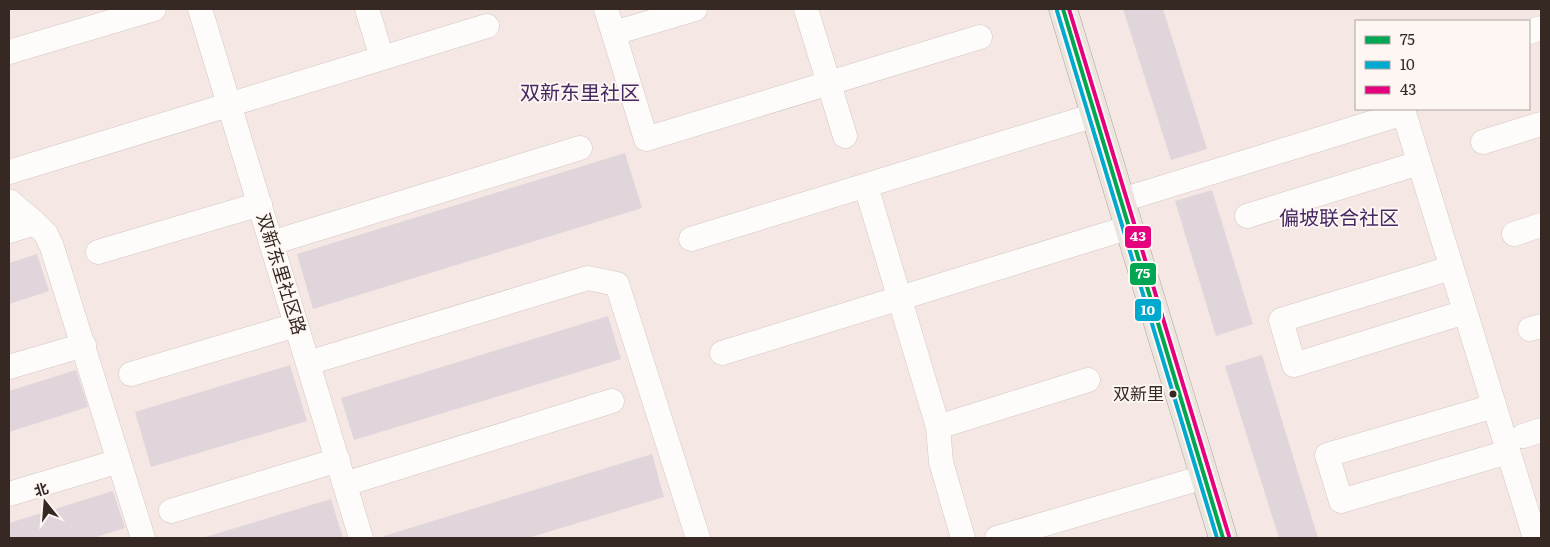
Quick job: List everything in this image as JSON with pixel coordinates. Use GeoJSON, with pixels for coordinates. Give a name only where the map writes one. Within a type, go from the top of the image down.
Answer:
{"type":"FeatureCollection","features":[{"type":"Feature","properties":{"kind":"main road"},"geometry":{"type":"LineString","coordinates":[[1063,9],[1223,538]]}},
{"type":"Feature","properties":{"kind":"street"},"geometry":{"type":"LineString","coordinates":[[9,52],[154,9]]}},
{"type":"Feature","properties":{"kind":"street","name":"双新东里社区路"},"geometry":{"type":"LineString","coordinates":[[200,9],[361,538]]}},
{"type":"Feature","properties":{"kind":"street"},"geometry":{"type":"LineString","coordinates":[[367,9],[382,58]]}},
{"type":"Feature","properties":{"kind":"street"},"geometry":{"type":"LineString","coordinates":[[606,9],[646,139],[980,37]]}},
{"type":"Feature","properties":{"kind":"street"},"geometry":{"type":"LineString","coordinates":[[614,33],[695,9]]}},
{"type":"Feature","properties":{"kind":"street"},"geometry":{"type":"LineString","coordinates":[[806,9],[845,136]]}},
{"type":"Feature","properties":{"kind":"street"},"geometry":{"type":"LineString","coordinates":[[9,172],[487,26]]}},
{"type":"Feature","properties":{"kind":"street"},"geometry":{"type":"LineString","coordinates":[[1122,200],[1404,113],[1494,406],[1524,439],[1535,526]]}},
{"type":"Feature","properties":{"kind":"street"},"geometry":{"type":"LineString","coordinates":[[691,239],[1096,115]]}},
{"type":"Feature","properties":{"kind":"street"},"geometry":{"type":"LineString","coordinates":[[1483,142],[1541,124]]}},
{"type":"Feature","properties":{"kind":"street"},"geometry":{"type":"LineString","coordinates":[[271,243],[580,148]]}},
{"type":"Feature","properties":{"kind":"street"},"geometry":{"type":"LineString","coordinates":[[1247,216],[1419,163]]}},
{"type":"Feature","properties":{"kind":"street"},"geometry":{"type":"LineString","coordinates":[[866,186],[938,427],[941,462],[963,538]]}},
{"type":"Feature","properties":{"kind":"street"},"geometry":{"type":"LineString","coordinates":[[9,201],[46,234],[52,247],[84,344],[143,538]]}},
{"type":"Feature","properties":{"kind":"street"},"geometry":{"type":"LineString","coordinates":[[98,252],[260,204]]}},
{"type":"Feature","properties":{"kind":"street"},"geometry":{"type":"LineString","coordinates":[[9,232],[35,223]]}},
{"type":"Feature","properties":{"kind":"street"},"geometry":{"type":"LineString","coordinates":[[1514,234],[1541,225]]}},
{"type":"Feature","properties":{"kind":"street"},"geometry":{"type":"LineString","coordinates":[[722,353],[1130,227]]}},
{"type":"Feature","properties":{"kind":"street"},"geometry":{"type":"LineString","coordinates":[[1451,268],[1280,320],[1294,365],[1465,312]]}},
{"type":"Feature","properties":{"kind":"street"},"geometry":{"type":"LineString","coordinates":[[308,363],[588,278],[616,284],[698,538]]}},
{"type":"Feature","properties":{"kind":"street"},"geometry":{"type":"LineString","coordinates":[[131,374],[296,325]]}},
{"type":"Feature","properties":{"kind":"street"},"geometry":{"type":"LineString","coordinates":[[9,367],[84,344]]}},
{"type":"Feature","properties":{"kind":"street"},"geometry":{"type":"LineString","coordinates":[[938,427],[1088,380]]}},
{"type":"Feature","properties":{"kind":"street"},"geometry":{"type":"LineString","coordinates":[[345,484],[612,402]]}},
{"type":"Feature","properties":{"kind":"street"},"geometry":{"type":"LineString","coordinates":[[1494,406],[1327,455],[1341,501],[1524,439]]}},
{"type":"Feature","properties":{"kind":"street"},"geometry":{"type":"LineString","coordinates":[[172,511],[338,460]]}},
{"type":"Feature","properties":{"kind":"street"},"geometry":{"type":"LineString","coordinates":[[9,494],[119,461]]}},
{"type":"Feature","properties":{"kind":"street"},"geometry":{"type":"LineString","coordinates":[[997,538],[1204,477]]}},
{"type":"Feature","properties":{"kind":"building"},"geometry":{"type":"Polygon","coordinates":[[[1123,9],[1163,9],[1207,149],[1171,160],[1123,9]]]}},
{"type":"Feature","properties":{"kind":"building"},"geometry":{"type":"Polygon","coordinates":[[[625,153],[642,208],[313,309],[297,254],[625,153]]]}},
{"type":"Feature","properties":{"kind":"building"},"geometry":{"type":"Polygon","coordinates":[[[1212,190],[1253,324],[1216,336],[1175,201],[1212,190]]]}},
{"type":"Feature","properties":{"kind":"building"},"geometry":{"type":"Polygon","coordinates":[[[37,254],[49,291],[9,304],[9,263],[37,254]]]}},
{"type":"Feature","properties":{"kind":"building"},"geometry":{"type":"Polygon","coordinates":[[[608,316],[621,359],[354,440],[341,398],[608,316]]]}},
{"type":"Feature","properties":{"kind":"building"},"geometry":{"type":"Polygon","coordinates":[[[1262,355],[1318,538],[1279,538],[1225,366],[1262,355]]]}},
{"type":"Feature","properties":{"kind":"building"},"geometry":{"type":"Polygon","coordinates":[[[290,365],[307,421],[151,467],[135,412],[290,365]]]}},
{"type":"Feature","properties":{"kind":"building"},"geometry":{"type":"Polygon","coordinates":[[[76,370],[88,407],[9,432],[9,391],[76,370]]]}},
{"type":"Feature","properties":{"kind":"building"},"geometry":{"type":"Polygon","coordinates":[[[652,454],[664,497],[528,538],[385,538],[384,536],[652,454]]]}},
{"type":"Feature","properties":{"kind":"building"},"geometry":{"type":"Polygon","coordinates":[[[113,491],[125,528],[93,538],[9,538],[9,523],[113,491]]]}},
{"type":"Feature","properties":{"kind":"building"},"geometry":{"type":"Polygon","coordinates":[[[331,499],[343,538],[202,538],[331,499]]]}},
{"type":"Feature","properties":{"kind":"transit line","name":"75"},"geometry":{"type":"LineString","coordinates":[[1063,9],[1223,538]]}},
{"type":"Feature","properties":{"kind":"transit line","name":"43"},"geometry":{"type":"LineString","coordinates":[[1069,9],[1229,536]]}},
{"type":"Feature","properties":{"kind":"transit line","name":"10"},"geometry":{"type":"LineString","coordinates":[[1057,11],[1217,538]]}},
{"type":"Feature","properties":{"kind":"place","name":"双新里"},"geometry":{"type":"Point","coordinates":[1173,394]}},
{"type":"Feature","properties":{"kind":"district","name":"双新东里社区"},"geometry":{"type":"Point","coordinates":[580,93]}},
{"type":"Feature","properties":{"kind":"district","name":"偏坡联合社区"},"geometry":{"type":"Point","coordinates":[1339,218]}}]}
